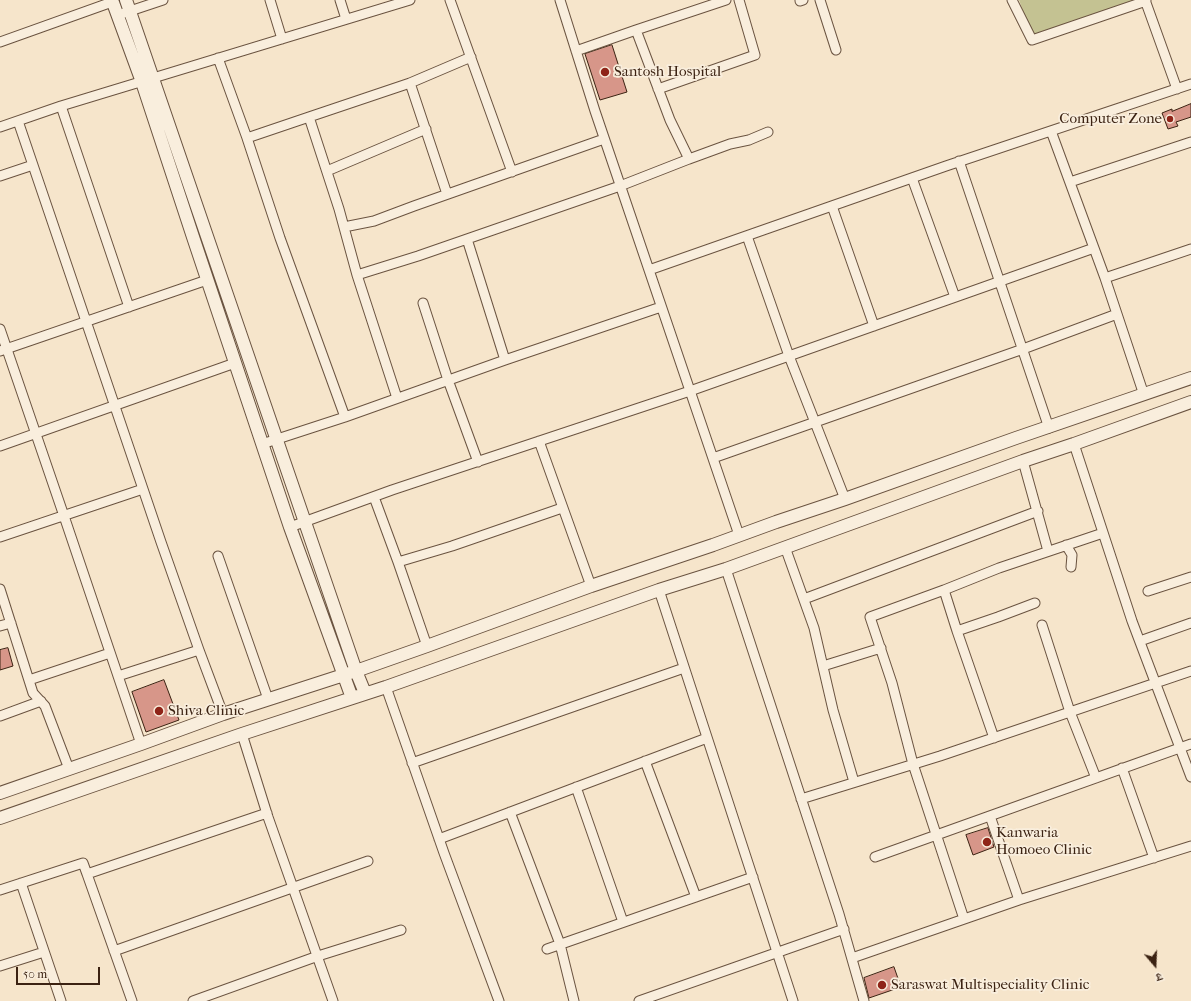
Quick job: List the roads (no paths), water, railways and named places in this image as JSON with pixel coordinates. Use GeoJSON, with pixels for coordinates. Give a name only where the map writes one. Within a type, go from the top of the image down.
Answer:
{"type":"FeatureCollection","features":[{"type":"Feature","properties":{"kind":"street"},"geometry":{"type":"LineString","coordinates":[[117,15],[128,6],[163,0]]}},
{"type":"Feature","properties":{"kind":"street"},"geometry":{"type":"LineString","coordinates":[[270,0],[282,39]]}},
{"type":"Feature","properties":{"kind":"street"},"geometry":{"type":"LineString","coordinates":[[340,0],[346,19]]}},
{"type":"Feature","properties":{"kind":"street"},"geometry":{"type":"LineString","coordinates":[[0,127],[61,106],[410,0]]}},
{"type":"Feature","properties":{"kind":"street"},"geometry":{"type":"LineString","coordinates":[[450,0],[512,172]]}},
{"type":"Feature","properties":{"kind":"street"},"geometry":{"type":"LineString","coordinates":[[560,0],[604,139],[739,536]]}},
{"type":"Feature","properties":{"kind":"street"},"geometry":{"type":"LineString","coordinates":[[576,51],[726,0]]}},
{"type":"Feature","properties":{"kind":"street"},"geometry":{"type":"LineString","coordinates":[[658,89],[754,56],[739,0]]}},
{"type":"Feature","properties":{"kind":"street"},"geometry":{"type":"LineString","coordinates":[[800,0],[803,0]]}},
{"type":"Feature","properties":{"kind":"street"},"geometry":{"type":"LineString","coordinates":[[820,0],[836,50]]}},
{"type":"Feature","properties":{"kind":"street"},"geometry":{"type":"LineString","coordinates":[[1012,0],[1032,40],[1146,1],[1177,89]]}},
{"type":"Feature","properties":{"kind":"street"},"geometry":{"type":"LineString","coordinates":[[0,42],[112,1],[147,80],[277,440],[365,694]]}},
{"type":"Feature","properties":{"kind":"street"},"geometry":{"type":"LineString","coordinates":[[128,6],[147,80],[207,280],[290,527],[352,698]]}},
{"type":"Feature","properties":{"kind":"street"},"geometry":{"type":"LineString","coordinates":[[636,30],[670,120],[689,158]]}},
{"type":"Feature","properties":{"kind":"street"},"geometry":{"type":"LineString","coordinates":[[247,138],[410,83],[471,57]]}},
{"type":"Feature","properties":{"kind":"street"},"geometry":{"type":"LineString","coordinates":[[218,58],[247,138],[280,238],[345,417]]}},
{"type":"Feature","properties":{"kind":"street"},"geometry":{"type":"LineString","coordinates":[[410,83],[447,194]]}},
{"type":"Feature","properties":{"kind":"street"},"geometry":{"type":"LineString","coordinates":[[649,270],[960,161],[1191,84]]}},
{"type":"Feature","properties":{"kind":"street"},"geometry":{"type":"LineString","coordinates":[[61,106],[129,307]]}},
{"type":"Feature","properties":{"kind":"street"},"geometry":{"type":"LineString","coordinates":[[309,117],[344,227],[357,275],[397,398]]}},
{"type":"Feature","properties":{"kind":"street"},"geometry":{"type":"LineString","coordinates":[[18,121],[143,489],[223,714]]}},
{"type":"Feature","properties":{"kind":"street"},"geometry":{"type":"LineString","coordinates":[[326,171],[426,129]]}},
{"type":"Feature","properties":{"kind":"street"},"geometry":{"type":"LineString","coordinates":[[1051,131],[1105,278],[1144,395]]}},
{"type":"Feature","properties":{"kind":"street"},"geometry":{"type":"LineString","coordinates":[[357,275],[620,186],[689,158],[730,144],[749,140],[768,132]]}},
{"type":"Feature","properties":{"kind":"street"},"geometry":{"type":"LineString","coordinates":[[344,227],[374,221],[604,139]]}},
{"type":"Feature","properties":{"kind":"street"},"geometry":{"type":"LineString","coordinates":[[1070,182],[1191,142]]}},
{"type":"Feature","properties":{"kind":"street"},"geometry":{"type":"LineString","coordinates":[[960,161],[1049,428]]}},
{"type":"Feature","properties":{"kind":"street"},"geometry":{"type":"LineString","coordinates":[[0,176],[33,166]]}},
{"type":"Feature","properties":{"kind":"street"},"geometry":{"type":"LineString","coordinates":[[912,178],[955,297]]}},
{"type":"Feature","properties":{"kind":"street"},"geometry":{"type":"LineString","coordinates":[[832,206],[874,326]]}},
{"type":"Feature","properties":{"kind":"street"},"geometry":{"type":"LineString","coordinates":[[747,236],[789,356],[845,499]]}},
{"type":"Feature","properties":{"kind":"street"},"geometry":{"type":"LineString","coordinates":[[467,239],[505,360]]}},
{"type":"Feature","properties":{"kind":"street"},"geometry":{"type":"LineString","coordinates":[[290,527],[374,497],[690,391],[1094,248]]}},
{"type":"Feature","properties":{"kind":"street"},"geometry":{"type":"LineString","coordinates":[[1105,278],[1191,249]]}},
{"type":"Feature","properties":{"kind":"street"},"geometry":{"type":"LineString","coordinates":[[3,349],[207,280]]}},
{"type":"Feature","properties":{"kind":"street"},"geometry":{"type":"LineString","coordinates":[[423,303],[448,380],[478,462]]}},
{"type":"Feature","properties":{"kind":"street"},"geometry":{"type":"LineString","coordinates":[[262,444],[345,417],[505,360],[662,307]]}},
{"type":"Feature","properties":{"kind":"street"},"geometry":{"type":"LineString","coordinates":[[713,458],[1023,349],[1117,314]]}},
{"type":"Feature","properties":{"kind":"street"},"geometry":{"type":"LineString","coordinates":[[0,329],[3,349],[36,433],[141,744]]}},
{"type":"Feature","properties":{"kind":"street"},"geometry":{"type":"LineString","coordinates":[[0,446],[235,363]]}},
{"type":"Feature","properties":{"kind":"street"},"geometry":{"type":"LineString","coordinates":[[0,793],[223,714],[356,671],[591,586],[739,536],[1191,378]]}},
{"type":"Feature","properties":{"kind":"street"},"geometry":{"type":"LineString","coordinates":[[0,818],[242,734],[386,687],[659,590],[726,569],[1023,460],[1074,444],[1191,402]]}},
{"type":"Feature","properties":{"kind":"street"},"geometry":{"type":"LineString","coordinates":[[539,441],[591,586]]}},
{"type":"Feature","properties":{"kind":"street"},"geometry":{"type":"LineString","coordinates":[[1074,444],[1140,641],[1191,777]]}},
{"type":"Feature","properties":{"kind":"street"},"geometry":{"type":"LineString","coordinates":[[1023,460],[1048,552]]}},
{"type":"Feature","properties":{"kind":"street"},"geometry":{"type":"LineString","coordinates":[[0,537],[143,489]]}},
{"type":"Feature","properties":{"kind":"street"},"geometry":{"type":"LineString","coordinates":[[374,497],[427,646]]}},
{"type":"Feature","properties":{"kind":"street"},"geometry":{"type":"LineString","coordinates":[[398,562],[452,546],[562,508]]}},
{"type":"Feature","properties":{"kind":"street"},"geometry":{"type":"LineString","coordinates":[[804,599],[1038,511]]}},
{"type":"Feature","properties":{"kind":"street"},"geometry":{"type":"LineString","coordinates":[[964,919],[913,764],[892,683],[870,617],[999,568],[1103,533]]}},
{"type":"Feature","properties":{"kind":"street"},"geometry":{"type":"LineString","coordinates":[[1066,545],[1072,556],[1071,567]]}},
{"type":"Feature","properties":{"kind":"street"},"geometry":{"type":"LineString","coordinates":[[785,547],[814,628],[834,710],[854,782]]}},
{"type":"Feature","properties":{"kind":"street"},"geometry":{"type":"LineString","coordinates":[[218,556],[268,699]]}},
{"type":"Feature","properties":{"kind":"street"},"geometry":{"type":"LineString","coordinates":[[726,569],[844,929],[864,1001]]}},
{"type":"Feature","properties":{"kind":"street"},"geometry":{"type":"LineString","coordinates":[[1148,591],[1191,576]]}},
{"type":"Feature","properties":{"kind":"street"},"geometry":{"type":"LineString","coordinates":[[0,589],[29,680],[34,693],[45,706],[69,769]]}},
{"type":"Feature","properties":{"kind":"street"},"geometry":{"type":"LineString","coordinates":[[659,590],[793,1001]]}},
{"type":"Feature","properties":{"kind":"street"},"geometry":{"type":"LineString","coordinates":[[944,590],[994,738]]}},
{"type":"Feature","properties":{"kind":"street"},"geometry":{"type":"LineString","coordinates":[[957,630],[1035,603]]}},
{"type":"Feature","properties":{"kind":"street"},"geometry":{"type":"LineString","coordinates":[[0,626],[11,623]]}},
{"type":"Feature","properties":{"kind":"street"},"geometry":{"type":"LineString","coordinates":[[1140,641],[1191,623]]}},
{"type":"Feature","properties":{"kind":"street"},"geometry":{"type":"LineString","coordinates":[[1042,625],[1070,712],[1096,778]]}},
{"type":"Feature","properties":{"kind":"street"},"geometry":{"type":"LineString","coordinates":[[823,666],[881,648]]}},
{"type":"Feature","properties":{"kind":"street"},"geometry":{"type":"LineString","coordinates":[[118,676],[199,650]]}},
{"type":"Feature","properties":{"kind":"street"},"geometry":{"type":"LineString","coordinates":[[29,680],[110,653]]}},
{"type":"Feature","properties":{"kind":"street"},"geometry":{"type":"LineString","coordinates":[[412,763],[684,668]]}},
{"type":"Feature","properties":{"kind":"street"},"geometry":{"type":"LineString","coordinates":[[801,799],[994,738],[1191,671]]}},
{"type":"Feature","properties":{"kind":"street"},"geometry":{"type":"LineString","coordinates":[[386,687],[439,839],[499,1001]]}},
{"type":"Feature","properties":{"kind":"street"},"geometry":{"type":"LineString","coordinates":[[0,716],[41,701]]}},
{"type":"Feature","properties":{"kind":"street"},"geometry":{"type":"LineString","coordinates":[[242,734],[267,813],[333,1001]]}},
{"type":"Feature","properties":{"kind":"street"},"geometry":{"type":"LineString","coordinates":[[439,839],[706,738]]}},
{"type":"Feature","properties":{"kind":"street"},"geometry":{"type":"LineString","coordinates":[[875,857],[1191,744]]}},
{"type":"Feature","properties":{"kind":"street"},"geometry":{"type":"LineString","coordinates":[[645,761],[696,897]]}},
{"type":"Feature","properties":{"kind":"street"},"geometry":{"type":"LineString","coordinates":[[1122,768],[1154,858]]}},
{"type":"Feature","properties":{"kind":"street"},"geometry":{"type":"LineString","coordinates":[[576,787],[623,922]]}},
{"type":"Feature","properties":{"kind":"street"},"geometry":{"type":"LineString","coordinates":[[510,812],[560,944],[574,1001]]}},
{"type":"Feature","properties":{"kind":"street"},"geometry":{"type":"LineString","coordinates":[[86,874],[267,813]]}},
{"type":"Feature","properties":{"kind":"street"},"geometry":{"type":"LineString","coordinates":[[990,816],[1019,900]]}},
{"type":"Feature","properties":{"kind":"street"},"geometry":{"type":"LineString","coordinates":[[852,958],[1019,900],[1191,846]]}},
{"type":"Feature","properties":{"kind":"street"},"geometry":{"type":"LineString","coordinates":[[114,951],[368,860]]}},
{"type":"Feature","properties":{"kind":"street"},"geometry":{"type":"LineString","coordinates":[[0,890],[83,863],[132,1001]]}},
{"type":"Feature","properties":{"kind":"street"},"geometry":{"type":"LineString","coordinates":[[547,949],[753,877]]}},
{"type":"Feature","properties":{"kind":"street"},"geometry":{"type":"LineString","coordinates":[[21,883],[61,1001]]}},
{"type":"Feature","properties":{"kind":"street"},"geometry":{"type":"LineString","coordinates":[[640,1001],[844,929]]}},
{"type":"Feature","properties":{"kind":"street"},"geometry":{"type":"LineString","coordinates":[[193,1001],[318,956],[401,930]]}},
{"type":"Feature","properties":{"kind":"street"},"geometry":{"type":"LineString","coordinates":[[0,966],[44,952]]}},
{"type":"Feature","properties":{"kind":"place","name":"Santosh Hospital"},"geometry":{"type":"Point","coordinates":[605,72]}},
{"type":"Feature","properties":{"kind":"place","name":"Computer Zone"},"geometry":{"type":"Point","coordinates":[1170,119]}},
{"type":"Feature","properties":{"kind":"place","name":"Shiva Clinic"},"geometry":{"type":"Point","coordinates":[159,711]}},
{"type":"Feature","properties":{"kind":"place","name":"Kanwaria Homoeo Clinic"},"geometry":{"type":"Point","coordinates":[987,842]}},
{"type":"Feature","properties":{"kind":"place","name":"Saraswat Multispeciality Clinic"},"geometry":{"type":"Point","coordinates":[882,985]}}]}
